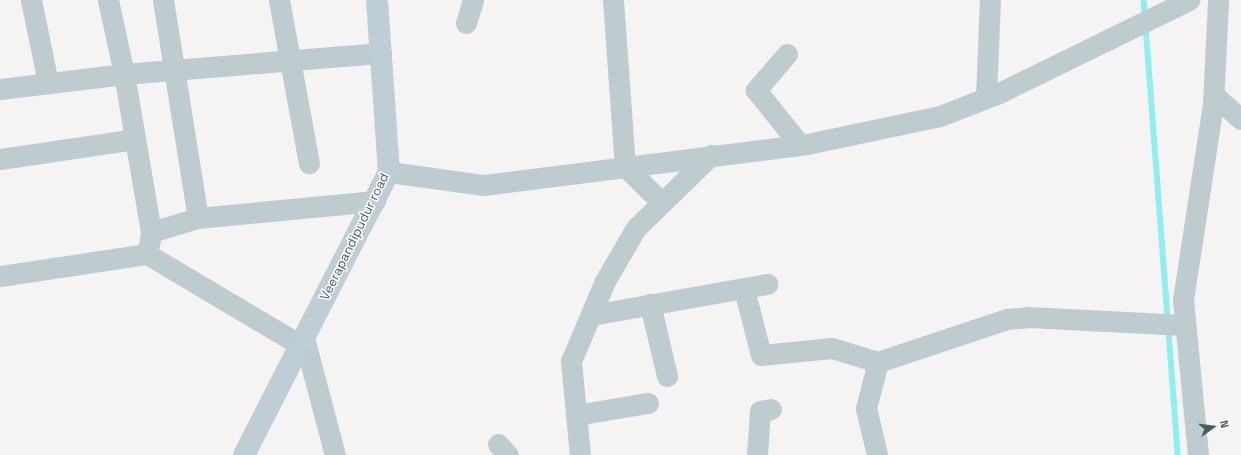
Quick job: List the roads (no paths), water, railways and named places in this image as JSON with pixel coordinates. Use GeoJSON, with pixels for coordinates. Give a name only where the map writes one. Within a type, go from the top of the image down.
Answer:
{"type":"FeatureCollection","features":[{"type":"Feature","properties":{"kind":"street"},"geometry":{"type":"LineString","coordinates":[[31,0],[48,83]]}},
{"type":"Feature","properties":{"kind":"street"},"geometry":{"type":"LineString","coordinates":[[108,0],[124,74],[151,232],[147,254]]}},
{"type":"Feature","properties":{"kind":"street"},"geometry":{"type":"LineString","coordinates":[[163,0],[167,16],[172,70],[198,218]]}},
{"type":"Feature","properties":{"kind":"street"},"geometry":{"type":"LineString","coordinates":[[279,0],[310,163]]}},
{"type":"Feature","properties":{"kind":"street","name":"Veerapandipudur road"},"geometry":{"type":"LineString","coordinates":[[244,455],[389,172],[377,0]]}},
{"type":"Feature","properties":{"kind":"street"},"geometry":{"type":"LineString","coordinates":[[466,23],[473,0]]}},
{"type":"Feature","properties":{"kind":"street"},"geometry":{"type":"LineString","coordinates":[[613,0],[625,166],[662,203]]}},
{"type":"Feature","properties":{"kind":"street"},"geometry":{"type":"LineString","coordinates":[[986,98],[990,0]]}},
{"type":"Feature","properties":{"kind":"street"},"geometry":{"type":"LineString","coordinates":[[389,172],[484,185],[800,145],[940,116],[986,98],[1189,0]]}},
{"type":"Feature","properties":{"kind":"street"},"geometry":{"type":"LineString","coordinates":[[1198,455],[1183,325],[1183,300],[1214,95],[1218,0]]}},
{"type":"Feature","properties":{"kind":"street"},"geometry":{"type":"LineString","coordinates":[[0,89],[124,74],[381,53]]}},
{"type":"Feature","properties":{"kind":"street"},"geometry":{"type":"LineString","coordinates":[[787,54],[756,90],[800,145]]}},
{"type":"Feature","properties":{"kind":"street"},"geometry":{"type":"LineString","coordinates":[[1214,95],[1241,119]]}},
{"type":"Feature","properties":{"kind":"street"},"geometry":{"type":"LineString","coordinates":[[0,159],[135,139]]}},
{"type":"Feature","properties":{"kind":"street"},"geometry":{"type":"LineString","coordinates":[[580,455],[571,361],[590,315],[605,281],[636,228],[711,156]]}},
{"type":"Feature","properties":{"kind":"street"},"geometry":{"type":"LineString","coordinates":[[151,232],[198,218],[375,200]]}},
{"type":"Feature","properties":{"kind":"street"},"geometry":{"type":"LineString","coordinates":[[0,276],[147,254],[302,341],[335,455]]}},
{"type":"Feature","properties":{"kind":"street"},"geometry":{"type":"LineString","coordinates":[[590,315],[768,284]]}},
{"type":"Feature","properties":{"kind":"street"},"geometry":{"type":"LineString","coordinates":[[744,289],[761,355],[832,348],[878,362],[1008,320],[1028,318],[1183,325]]}},
{"type":"Feature","properties":{"kind":"street"},"geometry":{"type":"LineString","coordinates":[[650,304],[667,376]]}},
{"type":"Feature","properties":{"kind":"street"},"geometry":{"type":"LineString","coordinates":[[877,455],[866,408],[878,362]]}},
{"type":"Feature","properties":{"kind":"street"},"geometry":{"type":"LineString","coordinates":[[576,415],[648,403]]}},
{"type":"Feature","properties":{"kind":"street"},"geometry":{"type":"LineString","coordinates":[[757,455],[760,411],[771,410]]}},
{"type":"Feature","properties":{"kind":"waterway"},"geometry":{"type":"LineString","coordinates":[[1144,0],[1145,16]]}},
{"type":"Feature","properties":{"kind":"waterway"},"geometry":{"type":"LineString","coordinates":[[1146,26],[1178,455]]}}]}
